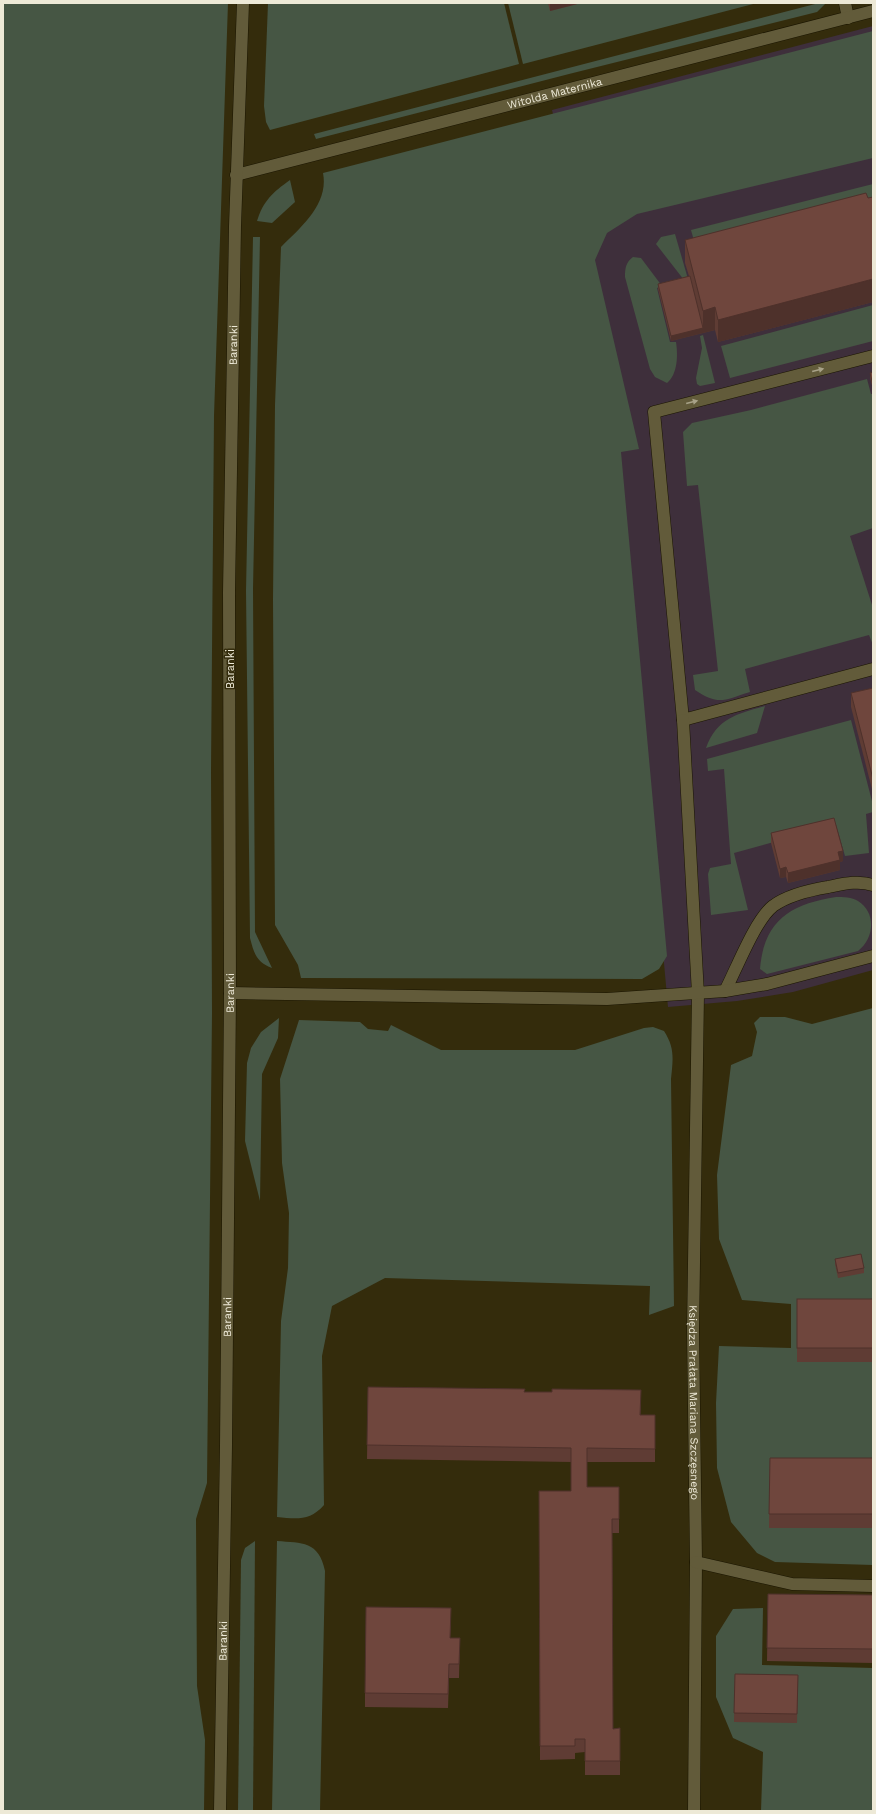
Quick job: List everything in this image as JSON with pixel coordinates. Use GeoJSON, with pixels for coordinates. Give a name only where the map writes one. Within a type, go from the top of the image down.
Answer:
{"type":"FeatureCollection","features":[{"type":"Feature","properties":{"kind":"street","name":"Baranki"},"geometry":{"type":"LineString","coordinates":[[220,1811],[226,1446],[230,993],[229,592],[236,175],[243,3]]}},
{"type":"Feature","properties":{"kind":"street"},"geometry":{"type":"LineString","coordinates":[[845,3],[848,18]]}},
{"type":"Feature","properties":{"kind":"street","name":"Witolda Maternika"},"geometry":{"type":"LineString","coordinates":[[236,175],[873,11]]}},
{"type":"Feature","properties":{"kind":"street","name":"Księdza Prałata Mariana Szczęsnego"},"geometry":{"type":"LineString","coordinates":[[694,1811],[696,1562],[693,1330],[698,994],[683,720],[654,412],[873,356]]}},
{"type":"Feature","properties":{"kind":"street"},"geometry":{"type":"LineString","coordinates":[[683,720],[873,669]]}},
{"type":"Feature","properties":{"kind":"street"},"geometry":{"type":"LineString","coordinates":[[726,992],[760,921],[773,906],[792,896],[810,890],[848,883],[865,882],[873,885]]}},
{"type":"Feature","properties":{"kind":"street"},"geometry":{"type":"LineString","coordinates":[[230,993],[592,999],[698,994],[726,992],[767,984],[873,956]]}},
{"type":"Feature","properties":{"kind":"street"},"geometry":{"type":"LineString","coordinates":[[696,1562],[792,1584],[873,1586]]}},
{"type":"Feature","properties":{"kind":"shaded area"},"geometry":{"type":"Polygon","coordinates":[[[873,26],[873,970],[793,992],[737,1001],[668,1007],[607,338],[552,110],[873,26]]]}},
{"type":"Feature","properties":{"kind":"green space"},"geometry":{"type":"Polygon","coordinates":[[[3,3],[228,3],[214,416],[211,771],[212,1013],[207,1483],[196,1519],[197,1686],[205,1740],[204,1811],[3,1811],[3,3]]]}},
{"type":"Feature","properties":{"kind":"green space"},"geometry":{"type":"Polygon","coordinates":[[[268,3],[504,3],[519,64],[270,130],[266,122],[264,106],[268,3]]]}},
{"type":"Feature","properties":{"kind":"green space"},"geometry":{"type":"Polygon","coordinates":[[[508,3],[757,3],[523,64],[508,3]]]}},
{"type":"Feature","properties":{"kind":"green space"},"geometry":{"type":"Polygon","coordinates":[[[819,3],[826,3],[817,12],[316,139],[314,134],[819,3]]]}},
{"type":"Feature","properties":{"kind":"green space"},"geometry":{"type":"Polygon","coordinates":[[[873,31],[873,158],[637,214],[607,233],[595,260],[639,449],[621,452],[667,956],[659,969],[642,979],[301,978],[298,965],[275,925],[273,600],[275,405],[281,247],[305,223],[318,205],[324,184],[323,173],[873,31]]]}},
{"type":"Feature","properties":{"kind":"green space"},"geometry":{"type":"Polygon","coordinates":[[[290,180],[295,202],[272,223],[257,221],[262,208],[269,198],[290,180]]]}},
{"type":"Feature","properties":{"kind":"green space"},"geometry":{"type":"Polygon","coordinates":[[[873,184],[873,217],[698,255],[691,230],[873,184]]]}},
{"type":"Feature","properties":{"kind":"green space"},"geometry":{"type":"Polygon","coordinates":[[[675,234],[688,279],[684,280],[656,244],[661,237],[675,234]]]}},
{"type":"Feature","properties":{"kind":"green space"},"geometry":{"type":"Polygon","coordinates":[[[253,237],[260,237],[253,589],[255,932],[272,968],[262,963],[256,956],[250,938],[246,591],[253,237]]]}},
{"type":"Feature","properties":{"kind":"green space"},"geometry":{"type":"Polygon","coordinates":[[[633,257],[641,258],[662,286],[657,288],[670,342],[676,342],[677,353],[675,370],[671,379],[667,383],[655,377],[650,369],[625,277],[626,266],[633,257]]]}},
{"type":"Feature","properties":{"kind":"green space"},"geometry":{"type":"Polygon","coordinates":[[[873,305],[873,341],[730,378],[721,346],[873,305]]]}},
{"type":"Feature","properties":{"kind":"green space"},"geometry":{"type":"Polygon","coordinates":[[[703,335],[715,383],[700,386],[697,384],[696,378],[702,348],[700,336],[703,335]]]}},
{"type":"Feature","properties":{"kind":"green space"},"geometry":{"type":"Polygon","coordinates":[[[867,379],[871,394],[873,394],[873,528],[850,536],[873,608],[873,645],[869,635],[745,669],[750,692],[722,700],[716,700],[703,695],[695,690],[693,675],[718,671],[698,485],[687,486],[683,432],[692,423],[751,410],[867,379]]]}},
{"type":"Feature","properties":{"kind":"green space"},"geometry":{"type":"Polygon","coordinates":[[[765,706],[757,733],[706,748],[716,730],[729,719],[765,706]]]}},
{"type":"Feature","properties":{"kind":"green space"},"geometry":{"type":"Polygon","coordinates":[[[851,720],[873,805],[873,812],[866,814],[869,853],[845,856],[836,825],[734,853],[748,910],[711,915],[708,874],[710,868],[731,864],[724,769],[708,771],[707,759],[851,720]]]}},
{"type":"Feature","properties":{"kind":"green space"},"geometry":{"type":"Polygon","coordinates":[[[836,897],[856,900],[864,906],[868,912],[871,925],[868,939],[864,946],[858,951],[767,974],[760,969],[767,938],[783,917],[806,904],[836,897]]]}},
{"type":"Feature","properties":{"kind":"green space"},"geometry":{"type":"Polygon","coordinates":[[[873,1008],[873,1565],[775,1562],[757,1553],[731,1522],[717,1468],[716,1403],[719,1346],[791,1348],[791,1304],[742,1300],[719,1239],[717,1175],[731,1065],[752,1056],[757,1032],[754,1023],[760,1017],[785,1017],[812,1024],[873,1008]]]}},
{"type":"Feature","properties":{"kind":"green space"},"geometry":{"type":"Polygon","coordinates":[[[279,1018],[278,1038],[262,1074],[260,1201],[245,1141],[247,1063],[251,1048],[261,1032],[279,1018]]]}},
{"type":"Feature","properties":{"kind":"green space"},"geometry":{"type":"Polygon","coordinates":[[[299,1020],[360,1022],[368,1029],[388,1031],[391,1025],[441,1050],[575,1050],[644,1028],[653,1027],[664,1031],[672,1048],[671,1079],[674,1306],[649,1315],[650,1286],[385,1278],[332,1306],[322,1356],[324,1505],[314,1514],[303,1518],[291,1518],[277,1517],[281,1321],[288,1268],[289,1213],[282,1163],[280,1079],[299,1020]]]}},
{"type":"Feature","properties":{"kind":"green space"},"geometry":{"type":"Polygon","coordinates":[[[255,1541],[253,1811],[238,1811],[241,1560],[245,1548],[255,1541]]]}},
{"type":"Feature","properties":{"kind":"green space"},"geometry":{"type":"Polygon","coordinates":[[[277,1541],[302,1543],[314,1549],[322,1561],[325,1571],[320,1811],[272,1811],[277,1541]]]}},
{"type":"Feature","properties":{"kind":"green space"},"geometry":{"type":"Polygon","coordinates":[[[763,1608],[762,1665],[873,1668],[873,1811],[761,1811],[763,1752],[733,1738],[716,1697],[716,1636],[733,1609],[763,1608]]]}},
{"type":"Feature","properties":{"kind":"building"},"geometry":{"type":"Polygon","coordinates":[[[866,193],[868,198],[873,197],[873,279],[718,320],[715,307],[703,311],[685,240],[866,193]]]}},
{"type":"Feature","properties":{"kind":"building"},"geometry":{"type":"Polygon","coordinates":[[[690,276],[703,328],[671,336],[658,284],[690,276]]]}},
{"type":"Feature","properties":{"kind":"building"},"geometry":{"type":"Polygon","coordinates":[[[873,372],[873,385],[870,373],[873,372]]]}},
{"type":"Feature","properties":{"kind":"building"},"geometry":{"type":"Polygon","coordinates":[[[873,688],[873,779],[851,693],[873,688]]]}},
{"type":"Feature","properties":{"kind":"building"},"geometry":{"type":"Polygon","coordinates":[[[834,818],[843,851],[838,852],[840,860],[788,873],[786,867],[780,869],[771,833],[834,818]]]}},
{"type":"Feature","properties":{"kind":"building"},"geometry":{"type":"Polygon","coordinates":[[[861,1254],[864,1268],[838,1273],[835,1259],[861,1254]]]}},
{"type":"Feature","properties":{"kind":"building"},"geometry":{"type":"Polygon","coordinates":[[[797,1299],[873,1299],[873,1348],[797,1348],[797,1299]]]}},
{"type":"Feature","properties":{"kind":"building"},"geometry":{"type":"Polygon","coordinates":[[[368,1387],[525,1389],[524,1392],[552,1392],[552,1389],[641,1390],[640,1415],[655,1415],[655,1449],[587,1448],[587,1487],[619,1487],[619,1519],[612,1519],[613,1729],[620,1728],[620,1761],[585,1761],[585,1739],[575,1739],[575,1746],[540,1746],[539,1491],[571,1491],[571,1448],[367,1445],[368,1387]]]}},
{"type":"Feature","properties":{"kind":"building"},"geometry":{"type":"Polygon","coordinates":[[[770,1458],[873,1458],[873,1514],[769,1514],[770,1458]]]}},
{"type":"Feature","properties":{"kind":"building"},"geometry":{"type":"Polygon","coordinates":[[[768,1594],[873,1595],[873,1649],[767,1648],[768,1594]]]}},
{"type":"Feature","properties":{"kind":"building"},"geometry":{"type":"Polygon","coordinates":[[[366,1607],[451,1608],[450,1638],[460,1638],[459,1664],[449,1664],[448,1694],[365,1693],[366,1607]]]}},
{"type":"Feature","properties":{"kind":"building"},"geometry":{"type":"Polygon","coordinates":[[[735,1674],[798,1675],[797,1714],[734,1713],[735,1674]]]}}]}
